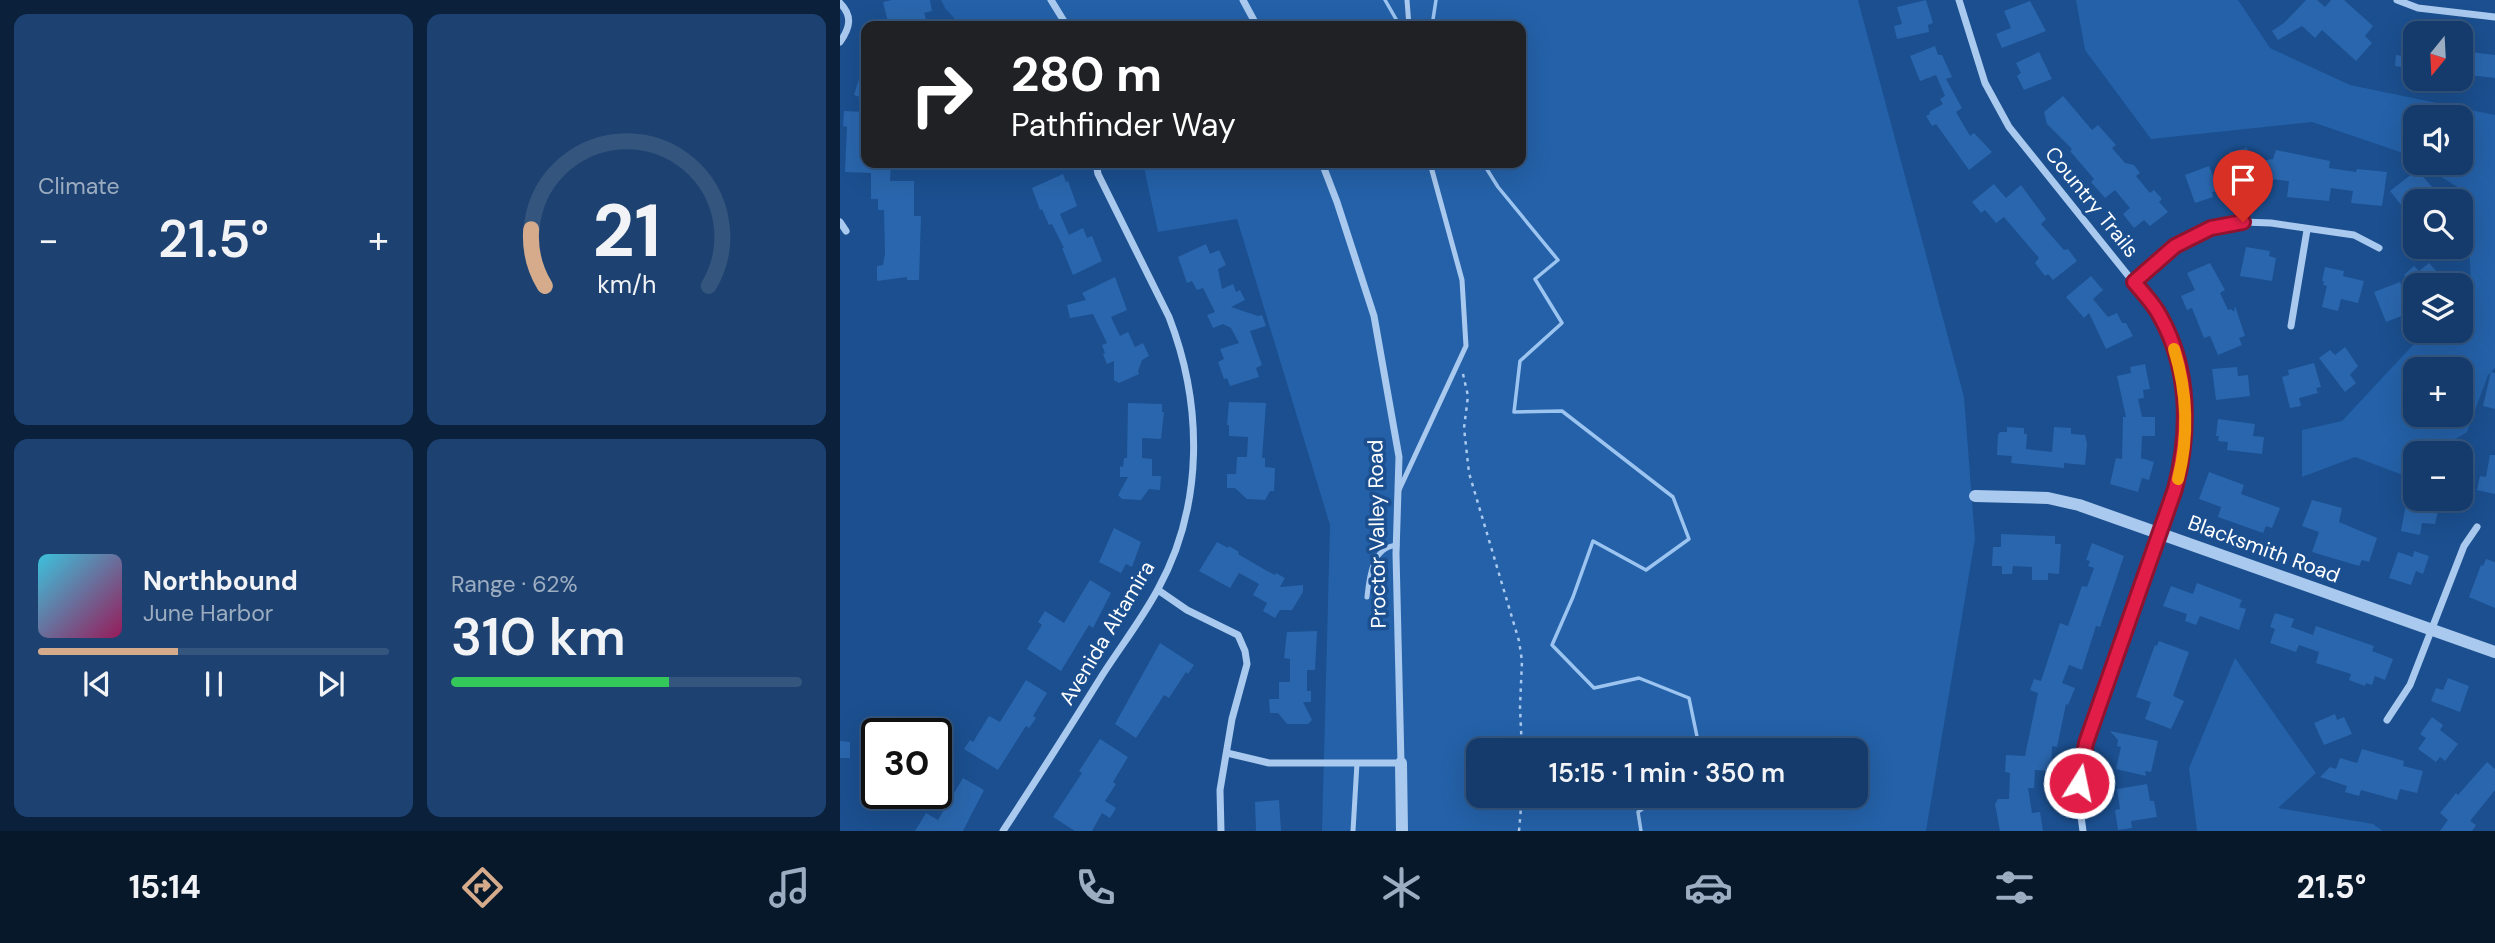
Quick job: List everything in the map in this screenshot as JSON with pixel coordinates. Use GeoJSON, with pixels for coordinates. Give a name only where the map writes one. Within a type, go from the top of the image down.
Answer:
{"type":"FeatureCollection","features":[{"type":"Feature","properties":{"kind":"street"},"geometry":{"type":"LineString","coordinates":[[1051,0],[1064,21]]}},
{"type":"Feature","properties":{"kind":"street"},"geometry":{"type":"LineString","coordinates":[[1243,0],[1254,21]]}},
{"type":"Feature","properties":{"kind":"street","name":"Country Trails"},"geometry":{"type":"LineString","coordinates":[[1959,0],[1985,83],[2009,127],[2160,314],[2178,363],[2184,390],[2186,430],[2180,470],[2086,743],[2078,795],[2083,831]]}},
{"type":"Feature","properties":{"kind":"street"},"geometry":{"type":"LineString","coordinates":[[2397,0],[2418,8],[2495,17]]}},
{"type":"Feature","properties":{"kind":"street"},"geometry":{"type":"LineString","coordinates":[[840,3],[847,12],[849,23],[840,42]]}},
{"type":"Feature","properties":{"kind":"street","name":"Avenida Altamira"},"geometry":{"type":"LineString","coordinates":[[1003,831],[1158,590],[1181,532],[1191,491],[1194,440],[1185,365],[1169,317],[1097,168]]}},
{"type":"Feature","properties":{"kind":"street","name":"Proctor Valley Road"},"geometry":{"type":"LineString","coordinates":[[1324,168],[1374,316],[1399,457],[1397,545],[1402,831]]}},
{"type":"Feature","properties":{"kind":"street"},"geometry":{"type":"LineString","coordinates":[[840,222],[846,231]]}},
{"type":"Feature","properties":{"kind":"street"},"geometry":{"type":"LineString","coordinates":[[2134,282],[2175,246],[2211,228],[2243,222],[2354,235],[2379,248]]}},
{"type":"Feature","properties":{"kind":"street"},"geometry":{"type":"LineString","coordinates":[[2291,326],[2307,230]]}},
{"type":"Feature","properties":{"kind":"street","name":"Blacksmith Road"},"geometry":{"type":"LineString","coordinates":[[1975,496],[2048,498],[2079,505],[2495,652]]}},
{"type":"Feature","properties":{"kind":"street"},"geometry":{"type":"LineString","coordinates":[[2387,720],[2410,685],[2463,546],[2477,527]]}},
{"type":"Feature","properties":{"kind":"street"},"geometry":{"type":"LineString","coordinates":[[1158,590],[1187,610],[1238,635],[1245,651],[1247,664],[1232,719],[1220,790],[1221,831]]}},
{"type":"Feature","properties":{"kind":"street"},"geometry":{"type":"LineString","coordinates":[[1227,752],[1269,764],[1401,763]]}},
{"type":"Feature","properties":{"kind":"lane"},"geometry":{"type":"LineString","coordinates":[[1407,0],[1409,21]]}},
{"type":"Feature","properties":{"kind":"lane"},"geometry":{"type":"LineString","coordinates":[[1398,493],[1466,346],[1462,280],[1431,168]]}},
{"type":"Feature","properties":{"kind":"lane"},"geometry":{"type":"LineString","coordinates":[[1367,597],[1376,558],[1387,547],[1397,545]]}},
{"type":"Feature","properties":{"kind":"lane"},"geometry":{"type":"LineString","coordinates":[[1353,831],[1357,763]]}},
{"type":"Feature","properties":{"kind":"path"},"geometry":{"type":"LineString","coordinates":[[1461,358],[1468,396],[1464,428],[1469,472],[1519,641],[1522,660],[1521,738]]}},
{"type":"Feature","properties":{"kind":"path"},"geometry":{"type":"LineString","coordinates":[[1519,831],[1521,808]]}},
{"type":"Feature","properties":{"kind":"shaded area"},"geometry":{"type":"Polygon","coordinates":[[[941,0],[1858,0],[1964,397],[1975,539],[1926,831],[1322,831],[1330,525],[1237,219],[1158,232],[1144,168],[1526,168],[1526,21],[957,21],[941,0]]]}},
{"type":"Feature","properties":{"kind":"shaded area"},"geometry":{"type":"Polygon","coordinates":[[[2076,0],[2238,0],[2270,48],[2350,85],[2447,105],[2403,105],[2403,153],[2312,122],[2151,139],[2085,50],[2076,0]]]}},
{"type":"Feature","properties":{"kind":"shaded area"},"geometry":{"type":"Polygon","coordinates":[[[2473,110],[2495,115],[2495,368],[2488,375],[2473,416],[2473,357],[2403,357],[2403,427],[2469,427],[2467,432],[2452,441],[2403,441],[2403,472],[2400,474],[2355,457],[2302,477],[2302,430],[2342,421],[2415,343],[2473,343],[2473,273],[2470,273],[2470,259],[2473,259],[2473,189],[2461,189],[2438,175],[2473,175],[2473,110]]]}},
{"type":"Feature","properties":{"kind":"shaded area"},"geometry":{"type":"Polygon","coordinates":[[[2235,658],[2316,773],[2278,808],[2373,824],[2383,831],[2197,831],[2189,768],[2235,658]]]}},
{"type":"Feature","properties":{"kind":"building"},"geometry":{"type":"Polygon","coordinates":[[[930,0],[932,11],[924,13],[926,19],[888,21],[883,2],[930,0]]]}},
{"type":"Feature","properties":{"kind":"building"},"geometry":{"type":"Polygon","coordinates":[[[1926,0],[1933,23],[1928,25],[1929,32],[1897,39],[1894,26],[1902,24],[1897,7],[1926,0]]]}},
{"type":"Feature","properties":{"kind":"building"},"geometry":{"type":"Polygon","coordinates":[[[2306,0],[2317,0],[2325,7],[2331,0],[2344,0],[2373,26],[2365,36],[2372,43],[2356,61],[2322,30],[2315,38],[2302,26],[2278,40],[2272,31],[2284,23],[2306,0]]]}},
{"type":"Feature","properties":{"kind":"building"},"geometry":{"type":"Polygon","coordinates":[[[2030,1],[2046,31],[2002,48],[1996,34],[2011,28],[2004,11],[2030,1]]]}},
{"type":"Feature","properties":{"kind":"building"},"geometry":{"type":"Polygon","coordinates":[[[1935,46],[1952,77],[1946,79],[1962,108],[1956,112],[1970,136],[1974,133],[1992,152],[1969,170],[1936,124],[1932,126],[1926,116],[1943,104],[1940,99],[1945,96],[1936,75],[1920,81],[1910,56],[1935,46]]]}},
{"type":"Feature","properties":{"kind":"building"},"geometry":{"type":"Polygon","coordinates":[[[2039,52],[2052,79],[2024,90],[2017,76],[2021,73],[2016,63],[2039,52]]]}},
{"type":"Feature","properties":{"kind":"building"},"geometry":{"type":"Polygon","coordinates":[[[2473,52],[2495,55],[2495,78],[2473,75],[2473,52]]]}},
{"type":"Feature","properties":{"kind":"building"},"geometry":{"type":"Polygon","coordinates":[[[2396,55],[2403,56],[2403,67],[2395,66],[2396,55]]]}},
{"type":"Feature","properties":{"kind":"building"},"geometry":{"type":"Polygon","coordinates":[[[861,73],[861,97],[854,95],[861,73]]]}},
{"type":"Feature","properties":{"kind":"building"},"geometry":{"type":"Polygon","coordinates":[[[2063,96],[2092,130],[2098,125],[2116,145],[2112,148],[2125,163],[2134,165],[2140,173],[2136,176],[2150,193],[2154,190],[2162,199],[2159,202],[2168,212],[2150,226],[2144,220],[2134,228],[2123,214],[2130,208],[2115,190],[2105,198],[2091,182],[2094,179],[2070,151],[2072,149],[2047,124],[2044,112],[2063,96]]]}},
{"type":"Feature","properties":{"kind":"building"},"geometry":{"type":"Polygon","coordinates":[[[844,111],[861,112],[861,168],[891,168],[890,181],[914,181],[914,216],[921,216],[919,280],[907,280],[907,277],[877,281],[877,266],[883,265],[885,254],[884,210],[878,210],[878,199],[871,199],[871,173],[845,172],[847,127],[843,126],[844,111]]]}},
{"type":"Feature","properties":{"kind":"building"},"geometry":{"type":"Polygon","coordinates":[[[2247,148],[2248,155],[2256,153],[2257,162],[2273,159],[2276,150],[2330,161],[2329,168],[2356,172],[2357,169],[2387,172],[2382,206],[2351,203],[2353,191],[2331,188],[2329,201],[2287,197],[2289,181],[2270,179],[2271,173],[2247,178],[2248,185],[2212,192],[2213,197],[2195,203],[2185,175],[2209,166],[2213,176],[2232,173],[2229,152],[2247,148]]]}},
{"type":"Feature","properties":{"kind":"building"},"geometry":{"type":"Polygon","coordinates":[[[1063,174],[1077,206],[1060,214],[1069,235],[1083,228],[1087,238],[1092,236],[1102,261],[1073,275],[1064,248],[1052,224],[1049,225],[1042,209],[1040,210],[1032,188],[1063,174]]]}},
{"type":"Feature","properties":{"kind":"building"},"geometry":{"type":"Polygon","coordinates":[[[2411,175],[2421,175],[2434,189],[2403,189],[2403,207],[2390,191],[2411,175]]]}},
{"type":"Feature","properties":{"kind":"building"},"geometry":{"type":"Polygon","coordinates":[[[1994,184],[2006,198],[2021,185],[2046,219],[2041,224],[2077,261],[2053,280],[2048,274],[2045,276],[2035,263],[2039,258],[2004,217],[1996,223],[1985,210],[1981,213],[1972,202],[1994,184]]]}},
{"type":"Feature","properties":{"kind":"building"},"geometry":{"type":"Polygon","coordinates":[[[1206,244],[1210,254],[1219,250],[1226,265],[1218,269],[1222,289],[1233,284],[1236,292],[1240,290],[1245,300],[1231,307],[1262,315],[1266,326],[1250,331],[1262,365],[1256,368],[1259,377],[1230,386],[1227,378],[1224,379],[1218,362],[1224,359],[1220,349],[1239,343],[1231,328],[1223,324],[1213,328],[1207,315],[1215,312],[1203,288],[1197,290],[1192,281],[1187,283],[1178,257],[1206,244]]]}},
{"type":"Feature","properties":{"kind":"building"},"geometry":{"type":"Polygon","coordinates":[[[2246,247],[2270,251],[2269,256],[2276,258],[2272,281],[2240,276],[2246,247]]]}},
{"type":"Feature","properties":{"kind":"building"},"geometry":{"type":"Polygon","coordinates":[[[2210,263],[2225,290],[2220,293],[2228,310],[2234,312],[2235,306],[2245,336],[2239,338],[2242,345],[2218,355],[2210,336],[2204,338],[2192,308],[2187,310],[2181,296],[2195,290],[2187,273],[2210,263]]]}},
{"type":"Feature","properties":{"kind":"building"},"geometry":{"type":"Polygon","coordinates":[[[2429,263],[2438,273],[2406,273],[2414,266],[2419,271],[2429,263]]]}},
{"type":"Feature","properties":{"kind":"building"},"geometry":{"type":"Polygon","coordinates":[[[2325,267],[2344,271],[2343,276],[2364,281],[2358,303],[2341,299],[2338,311],[2322,307],[2327,286],[2323,285],[2322,281],[2325,267]]]}},
{"type":"Feature","properties":{"kind":"building"},"geometry":{"type":"Polygon","coordinates":[[[2091,276],[2103,290],[2093,299],[2108,317],[2117,313],[2133,336],[2106,349],[2089,313],[2084,318],[2066,297],[2091,276]]]}},
{"type":"Feature","properties":{"kind":"building"},"geometry":{"type":"Polygon","coordinates":[[[1115,277],[1127,310],[1111,317],[1120,336],[1128,332],[1135,347],[1143,343],[1149,356],[1142,360],[1139,374],[1119,383],[1114,380],[1114,361],[1107,364],[1103,354],[1102,345],[1107,343],[1093,314],[1070,318],[1067,305],[1086,300],[1082,293],[1115,277]]]}},
{"type":"Feature","properties":{"kind":"building"},"geometry":{"type":"Polygon","coordinates":[[[2400,282],[2403,290],[2403,315],[2386,322],[2374,292],[2400,282]]]}},
{"type":"Feature","properties":{"kind":"building"},"geometry":{"type":"Polygon","coordinates":[[[2345,347],[2358,366],[2350,375],[2356,383],[2345,392],[2319,358],[2330,350],[2335,355],[2345,347]]]}},
{"type":"Feature","properties":{"kind":"building"},"geometry":{"type":"Polygon","coordinates":[[[2314,363],[2321,387],[2316,388],[2318,393],[2299,398],[2301,406],[2290,408],[2282,377],[2289,375],[2288,370],[2314,363]]]}},
{"type":"Feature","properties":{"kind":"building"},"geometry":{"type":"Polygon","coordinates":[[[2145,364],[2150,389],[2143,390],[2144,398],[2138,399],[2142,417],[2155,417],[2155,436],[2142,436],[2141,458],[2154,462],[2149,480],[2142,478],[2138,492],[2110,484],[2116,458],[2122,459],[2123,417],[2126,417],[2117,376],[2131,373],[2130,367],[2145,364]]]}},
{"type":"Feature","properties":{"kind":"building"},"geometry":{"type":"Polygon","coordinates":[[[2237,367],[2238,376],[2248,375],[2250,396],[2216,400],[2212,369],[2237,367]]]}},
{"type":"Feature","properties":{"kind":"building"},"geometry":{"type":"Polygon","coordinates":[[[2491,372],[2495,373],[2495,409],[2483,406],[2491,372]]]}},
{"type":"Feature","properties":{"kind":"building"},"geometry":{"type":"Polygon","coordinates":[[[1229,402],[1266,403],[1262,458],[1265,458],[1265,467],[1275,468],[1274,491],[1270,491],[1265,500],[1247,499],[1235,488],[1227,488],[1227,474],[1236,474],[1237,457],[1247,457],[1248,437],[1229,436],[1229,402]]]}},
{"type":"Feature","properties":{"kind":"building"},"geometry":{"type":"Polygon","coordinates":[[[1128,403],[1162,404],[1164,412],[1161,439],[1142,438],[1142,458],[1152,459],[1152,476],[1161,476],[1160,490],[1149,489],[1141,500],[1122,499],[1118,495],[1128,477],[1120,477],[1120,466],[1123,467],[1124,458],[1127,458],[1128,403]]]}},
{"type":"Feature","properties":{"kind":"building"},"geometry":{"type":"Polygon","coordinates":[[[2218,419],[2255,424],[2253,436],[2264,437],[2262,454],[2227,450],[2228,442],[2218,441],[2219,436],[2216,436],[2218,419]]]}},
{"type":"Feature","properties":{"kind":"building"},"geometry":{"type":"Polygon","coordinates":[[[2007,427],[2024,428],[2024,434],[2027,434],[2026,449],[2052,452],[2054,427],[2071,428],[2071,434],[2085,435],[2085,465],[2064,463],[2064,468],[2011,463],[2012,456],[1997,455],[1998,435],[2000,432],[2007,432],[2007,427]]]}},
{"type":"Feature","properties":{"kind":"building"},"geometry":{"type":"Polygon","coordinates":[[[2490,455],[2495,455],[2495,494],[2477,490],[2480,476],[2486,477],[2490,455]]]}},
{"type":"Feature","properties":{"kind":"building"},"geometry":{"type":"Polygon","coordinates":[[[2209,472],[2244,485],[2241,494],[2280,508],[2272,528],[2266,526],[2263,533],[2218,517],[2221,507],[2199,499],[2209,472]]]}},
{"type":"Feature","properties":{"kind":"building"},"geometry":{"type":"Polygon","coordinates":[[[2312,500],[2342,508],[2339,522],[2377,538],[2369,562],[2362,560],[2359,566],[2312,552],[2319,532],[2302,526],[2312,500]]]}},
{"type":"Feature","properties":{"kind":"building"},"geometry":{"type":"Polygon","coordinates":[[[2405,511],[2438,511],[2435,524],[2422,523],[2420,535],[2401,531],[2405,511]]]}},
{"type":"Feature","properties":{"kind":"building"},"geometry":{"type":"Polygon","coordinates":[[[1114,528],[1141,542],[1132,567],[1126,564],[1121,573],[1099,562],[1114,528]]]}},
{"type":"Feature","properties":{"kind":"building"},"geometry":{"type":"Polygon","coordinates":[[[2001,534],[2055,536],[2055,544],[2061,544],[2059,574],[2048,573],[2048,580],[2032,580],[2032,567],[2013,566],[2012,574],[2002,574],[2002,566],[1992,566],[1993,547],[2001,547],[2001,534]]]}},
{"type":"Feature","properties":{"kind":"building"},"geometry":{"type":"Polygon","coordinates":[[[1217,542],[1228,548],[1229,546],[1267,571],[1285,578],[1280,587],[1303,585],[1303,592],[1292,610],[1280,610],[1275,618],[1263,611],[1267,603],[1253,595],[1259,584],[1239,573],[1230,588],[1199,571],[1217,542]]]}},
{"type":"Feature","properties":{"kind":"building"},"geometry":{"type":"Polygon","coordinates":[[[2092,543],[2124,556],[2082,670],[2069,665],[2062,683],[2075,688],[2068,705],[2066,704],[2057,747],[2052,746],[2051,771],[2035,770],[2034,788],[2028,788],[2032,813],[2040,812],[2043,831],[2000,831],[1995,804],[1998,799],[2009,799],[2010,773],[2005,772],[2006,755],[2025,756],[2038,693],[2030,690],[2034,679],[2041,681],[2060,623],[2068,626],[2082,586],[2087,587],[2094,568],[2088,566],[2090,561],[2086,560],[2092,543]]]}},
{"type":"Feature","properties":{"kind":"building"},"geometry":{"type":"Polygon","coordinates":[[[2414,551],[2429,556],[2423,574],[2416,571],[2411,585],[2389,578],[2398,552],[2413,557],[2414,551]]]}},
{"type":"Feature","properties":{"kind":"building"},"geometry":{"type":"Polygon","coordinates":[[[2486,559],[2495,562],[2495,608],[2469,597],[2481,565],[2483,566],[2486,559]]]}},
{"type":"Feature","properties":{"kind":"building"},"geometry":{"type":"Polygon","coordinates":[[[1090,580],[1111,593],[1093,628],[1089,625],[1061,671],[1027,649],[1042,625],[1038,622],[1045,611],[1064,623],[1090,580]]]}},
{"type":"Feature","properties":{"kind":"building"},"geometry":{"type":"Polygon","coordinates":[[[2197,583],[2242,600],[2239,607],[2246,609],[2239,630],[2200,616],[2196,625],[2185,621],[2187,614],[2163,606],[2171,586],[2193,594],[2197,583]]]}},
{"type":"Feature","properties":{"kind":"building"},"geometry":{"type":"Polygon","coordinates":[[[2275,613],[2294,619],[2291,627],[2313,635],[2316,626],[2374,646],[2372,651],[2393,659],[2385,680],[2375,676],[2372,685],[2366,683],[2365,686],[2349,680],[2351,674],[2316,663],[2319,652],[2299,645],[2296,652],[2270,643],[2275,629],[2270,627],[2275,613]]]}},
{"type":"Feature","properties":{"kind":"building"},"geometry":{"type":"Polygon","coordinates":[[[1317,631],[1315,670],[1307,670],[1307,691],[1311,691],[1311,702],[1303,702],[1312,720],[1308,724],[1287,724],[1278,713],[1270,713],[1269,699],[1279,699],[1279,682],[1290,682],[1290,659],[1284,658],[1287,632],[1317,631]]]}},
{"type":"Feature","properties":{"kind":"building"},"geometry":{"type":"Polygon","coordinates":[[[2159,641],[2189,652],[2173,696],[2184,701],[2171,729],[2145,719],[2151,702],[2136,697],[2155,645],[2157,646],[2159,641]]]}},
{"type":"Feature","properties":{"kind":"building"},"geometry":{"type":"Polygon","coordinates":[[[1160,643],[1194,665],[1188,674],[1186,672],[1169,698],[1164,695],[1136,738],[1115,724],[1160,643]]]}},
{"type":"Feature","properties":{"kind":"building"},"geometry":{"type":"Polygon","coordinates":[[[2448,678],[2469,686],[2460,712],[2431,701],[2436,688],[2443,690],[2448,678]]]}},
{"type":"Feature","properties":{"kind":"building"},"geometry":{"type":"Polygon","coordinates":[[[1026,680],[1047,693],[1033,716],[1036,718],[1029,728],[1026,726],[998,770],[964,749],[970,740],[973,742],[989,716],[1000,722],[1026,680]]]}},
{"type":"Feature","properties":{"kind":"building"},"geometry":{"type":"Polygon","coordinates":[[[2335,714],[2337,720],[2344,717],[2352,734],[2324,745],[2314,723],[2335,714]]]}},
{"type":"Feature","properties":{"kind":"building"},"geometry":{"type":"Polygon","coordinates":[[[2432,717],[2443,725],[2440,730],[2458,744],[2445,761],[2440,757],[2436,762],[2418,749],[2426,738],[2420,734],[2432,717]]]}},
{"type":"Feature","properties":{"kind":"building"},"geometry":{"type":"Polygon","coordinates":[[[2110,731],[2158,741],[2151,772],[2145,771],[2146,776],[2116,769],[2121,747],[2117,746],[2118,740],[2110,731]]]}},
{"type":"Feature","properties":{"kind":"building"},"geometry":{"type":"Polygon","coordinates":[[[1100,739],[1128,757],[1105,801],[1116,808],[1110,818],[1102,813],[1092,831],[1075,831],[1053,817],[1082,773],[1079,771],[1100,739]]]}},
{"type":"Feature","properties":{"kind":"building"},"geometry":{"type":"Polygon","coordinates":[[[840,741],[850,742],[850,758],[840,758],[840,741]]]}},
{"type":"Feature","properties":{"kind":"building"},"geometry":{"type":"Polygon","coordinates":[[[2362,749],[2404,761],[2403,766],[2423,771],[2417,793],[2400,789],[2397,800],[2361,790],[2359,796],[2345,792],[2347,786],[2320,777],[2330,767],[2336,769],[2340,758],[2357,763],[2362,749]]]}},
{"type":"Feature","properties":{"kind":"building"},"geometry":{"type":"Polygon","coordinates":[[[2487,762],[2495,769],[2495,790],[2470,821],[2476,825],[2472,831],[2440,831],[2448,820],[2440,813],[2487,762]]]}},
{"type":"Feature","properties":{"kind":"building"},"geometry":{"type":"Polygon","coordinates":[[[963,778],[984,790],[963,831],[915,831],[926,813],[938,820],[945,809],[952,809],[952,796],[963,778]]]}},
{"type":"Feature","properties":{"kind":"building"},"geometry":{"type":"Polygon","coordinates":[[[2147,784],[2157,817],[2131,821],[2132,828],[2118,830],[2115,810],[2120,809],[2117,789],[2147,784]]]}},
{"type":"Feature","properties":{"kind":"building"},"geometry":{"type":"Polygon","coordinates":[[[1279,800],[1281,831],[1256,831],[1255,802],[1279,800]]]}},
{"type":"Feature","properties":{"kind":"waterway"},"geometry":{"type":"LineString","coordinates":[[1385,0],[1397,21]]}},
{"type":"Feature","properties":{"kind":"waterway"},"geometry":{"type":"LineString","coordinates":[[1433,21],[1436,0]]}},
{"type":"Feature","properties":{"kind":"waterway"},"geometry":{"type":"LineString","coordinates":[[1486,168],[1498,187],[1558,260],[1535,279],[1562,323],[1520,361],[1514,412],[1562,411],[1673,497],[1689,539],[1646,570],[1593,541],[1552,645],[1594,688],[1639,678],[1689,698],[1697,738]]}},
{"type":"Feature","properties":{"kind":"waterway"},"geometry":{"type":"LineString","coordinates":[[1641,831],[1638,812],[1644,808]]}},
{"type":"Feature","properties":{"kind":"slow traffic"},"geometry":{"type":"LineString","coordinates":[[2174,349],[2184,390],[2186,430],[2178,479]]}},
{"type":"Feature","properties":{"kind":"route"},"geometry":{"type":"LineString","coordinates":[[2079,783],[2086,743],[2175,489],[2184,450],[2184,390],[2175,351],[2160,314],[2134,282],[2175,246],[2211,228],[2243,222]]}}]}
